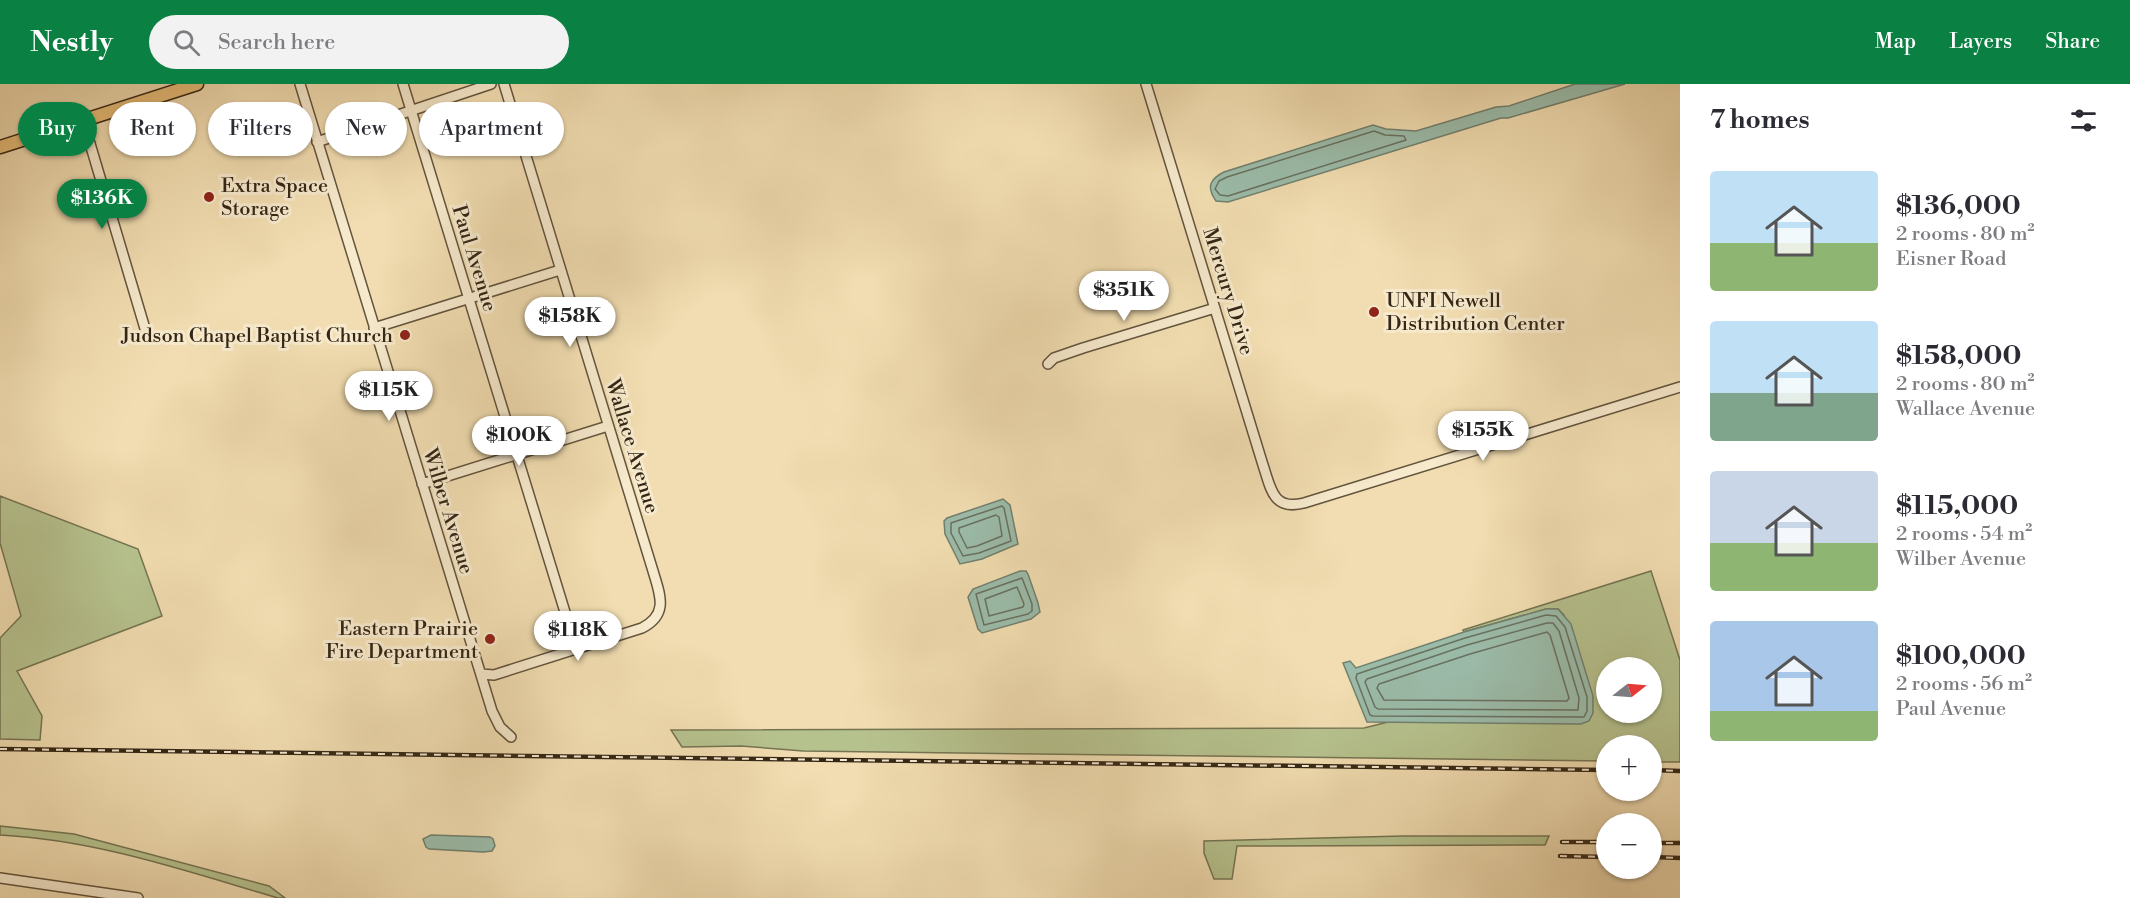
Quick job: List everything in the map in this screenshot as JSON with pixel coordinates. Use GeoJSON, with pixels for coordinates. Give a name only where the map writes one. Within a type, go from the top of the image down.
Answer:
{"type":"FeatureCollection","features":[{"type":"Feature","properties":{"kind":"main road"},"geometry":{"type":"LineString","coordinates":[[97,115],[169,88],[197,84]]}},
{"type":"Feature","properties":{"kind":"main road"},"geometry":{"type":"LineString","coordinates":[[0,147],[18,141]]}},
{"type":"Feature","properties":{"kind":"street","name":"Wilber Avenue"},"geometry":{"type":"LineString","coordinates":[[300,84],[495,720],[511,737]]}},
{"type":"Feature","properties":{"kind":"street","name":"Paul Avenue"},"geometry":{"type":"LineString","coordinates":[[403,84],[576,648]]}},
{"type":"Feature","properties":{"kind":"street"},"geometry":{"type":"LineString","coordinates":[[317,142],[490,84]]}},
{"type":"Feature","properties":{"kind":"street","name":"Wallace Avenue"},"geometry":{"type":"LineString","coordinates":[[504,84],[660,594],[659,612],[653,621],[642,628],[576,648]]}},
{"type":"Feature","properties":{"kind":"street","name":"Mercury Drive"},"geometry":{"type":"LineString","coordinates":[[1146,84],[1268,480],[1276,498],[1284,505],[1295,506],[1680,387]]}},
{"type":"Feature","properties":{"kind":"street"},"geometry":{"type":"LineString","coordinates":[[94,156],[146,332]]}},
{"type":"Feature","properties":{"kind":"street"},"geometry":{"type":"LineString","coordinates":[[374,328],[560,270]]}},
{"type":"Feature","properties":{"kind":"street"},"geometry":{"type":"LineString","coordinates":[[1048,364],[1054,358],[1083,348],[1215,308]]}},
{"type":"Feature","properties":{"kind":"street"},"geometry":{"type":"LineString","coordinates":[[422,484],[608,426]]}},
{"type":"Feature","properties":{"kind":"street"},"geometry":{"type":"LineString","coordinates":[[481,674],[494,675],[576,648]]}},
{"type":"Feature","properties":{"kind":"street"},"geometry":{"type":"LineString","coordinates":[[0,878],[138,898]]}},
{"type":"Feature","properties":{"kind":"green space"},"geometry":{"type":"Polygon","coordinates":[[[0,496],[138,549],[162,616],[17,671],[42,716],[40,740],[0,739],[0,638],[21,616],[0,543],[0,496]]]}},
{"type":"Feature","properties":{"kind":"green space"},"geometry":{"type":"Polygon","coordinates":[[[1651,571],[1680,660],[1680,762],[1662,762],[1662,735],[1596,735],[1596,761],[803,751],[741,746],[682,747],[671,730],[1364,728],[1388,722],[1564,615],[1558,609],[1546,609],[1464,632],[1463,630],[1651,571]]]}},
{"type":"Feature","properties":{"kind":"green space"},"geometry":{"type":"Polygon","coordinates":[[[0,826],[74,834],[269,886],[285,898],[278,898],[106,850],[36,838],[0,835],[0,826]]]}},
{"type":"Feature","properties":{"kind":"green space"},"geometry":{"type":"Polygon","coordinates":[[[1404,836],[1549,836],[1545,845],[1237,846],[1232,879],[1214,879],[1204,853],[1204,841],[1404,836]]]}},
{"type":"Feature","properties":{"kind":"water"},"geometry":{"type":"Polygon","coordinates":[[[1575,84],[1625,84],[1508,118],[1501,118],[1228,202],[1216,201],[1211,192],[1211,184],[1224,172],[1373,125],[1386,129],[1416,131],[1496,107],[1509,106],[1575,84]]]}},
{"type":"Feature","properties":{"kind":"water"},"geometry":{"type":"Polygon","coordinates":[[[1003,499],[1010,505],[1018,544],[982,559],[960,564],[945,534],[944,521],[1003,499]]]}},
{"type":"Feature","properties":{"kind":"water"},"geometry":{"type":"Polygon","coordinates":[[[1020,571],[1026,571],[1028,574],[1040,612],[1031,619],[982,633],[978,629],[968,597],[973,589],[1020,571]]]}},
{"type":"Feature","properties":{"kind":"water"},"geometry":{"type":"Polygon","coordinates":[[[1546,609],[1558,609],[1571,624],[1593,696],[1593,713],[1589,721],[1581,724],[1367,722],[1343,663],[1350,661],[1356,668],[1464,632],[1546,609]]]}},
{"type":"Feature","properties":{"kind":"water"},"geometry":{"type":"Polygon","coordinates":[[[431,835],[490,837],[495,846],[492,851],[483,852],[429,849],[423,839],[431,835]]]}},
{"type":"Feature","properties":{"kind":"railway"},"geometry":{"type":"LineString","coordinates":[[0,749],[1596,770]]}},
{"type":"Feature","properties":{"kind":"railway"},"geometry":{"type":"LineString","coordinates":[[1662,770],[1680,771]]}},
{"type":"Feature","properties":{"kind":"railway"},"geometry":{"type":"LineString","coordinates":[[1562,842],[1596,842]]}},
{"type":"Feature","properties":{"kind":"railway"},"geometry":{"type":"LineString","coordinates":[[1662,843],[1680,843]]}},
{"type":"Feature","properties":{"kind":"railway"},"geometry":{"type":"LineString","coordinates":[[1560,856],[1596,857]]}},
{"type":"Feature","properties":{"kind":"railway"},"geometry":{"type":"LineString","coordinates":[[1662,857],[1680,858]]}},
{"type":"Feature","properties":{"kind":"place","name":"Extra Space Storage"},"geometry":{"type":"Point","coordinates":[209,197]}},
{"type":"Feature","properties":{"kind":"place","name":"UNFI Newell Distribution Center"},"geometry":{"type":"Point","coordinates":[1374,312]}},
{"type":"Feature","properties":{"kind":"place","name":"Judson Chapel Baptist Church"},"geometry":{"type":"Point","coordinates":[405,335]}},
{"type":"Feature","properties":{"kind":"place","name":"Eastern Prairie Fire Department"},"geometry":{"type":"Point","coordinates":[490,639]}}]}
